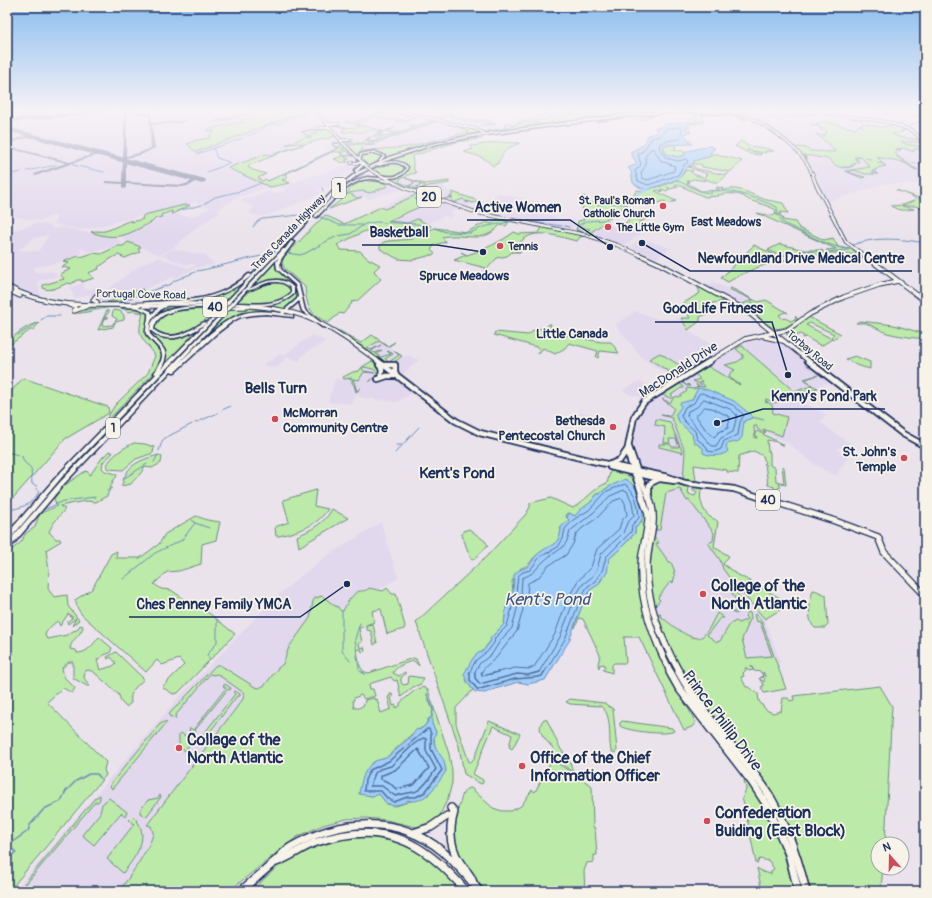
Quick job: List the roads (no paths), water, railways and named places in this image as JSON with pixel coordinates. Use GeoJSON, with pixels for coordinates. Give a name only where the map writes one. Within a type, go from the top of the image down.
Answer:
{"type":"FeatureCollection","features":[{"type":"Feature","properties":{"kind":"highway","name":"Trans Canada Highway"},"geometry":{"type":"LineString","coordinates":[[7,538],[60,476],[336,193],[353,177],[372,165],[404,152]]}},
{"type":"Feature","properties":{"kind":"highway","name":"Trans Canada Highway"},"geometry":{"type":"LineString","coordinates":[[7,547],[62,483],[235,303],[336,193],[365,172],[397,156],[410,152]]}},
{"type":"Feature","properties":{"kind":"highway"},"geometry":{"type":"LineString","coordinates":[[359,159],[360,156],[367,153],[378,153],[384,156],[383,159],[372,165]]}},
{"type":"Feature","properties":{"kind":"highway"},"geometry":{"type":"LineString","coordinates":[[365,172],[389,162],[401,163],[407,167],[405,172],[399,175],[387,178],[380,176]]}},
{"type":"Feature","properties":{"kind":"highway"},"geometry":{"type":"LineString","coordinates":[[336,193],[350,176],[364,164]]}},
{"type":"Feature","properties":{"kind":"highway"},"geometry":{"type":"LineString","coordinates":[[336,193],[353,182],[361,179],[376,178],[392,182]]}},
{"type":"Feature","properties":{"kind":"highway"},"geometry":{"type":"LineString","coordinates":[[292,242],[280,258],[277,266],[281,272],[297,286],[303,310],[323,326]]}},
{"type":"Feature","properties":{"kind":"highway"},"geometry":{"type":"LineString","coordinates":[[144,304],[186,302],[215,296],[238,285],[273,256]]}},
{"type":"Feature","properties":{"kind":"highway"},"geometry":{"type":"LineString","coordinates":[[268,281],[287,282],[293,286],[294,289],[287,298],[276,303],[235,303],[253,287],[268,281]]}},
{"type":"Feature","properties":{"kind":"highway"},"geometry":{"type":"LineString","coordinates":[[285,312],[299,299],[300,295]]}},
{"type":"Feature","properties":{"kind":"highway"},"geometry":{"type":"LineString","coordinates":[[112,305],[146,309],[150,312],[148,332],[163,350],[164,359],[157,372],[135,399]]}},
{"type":"Feature","properties":{"kind":"highway"},"geometry":{"type":"LineString","coordinates":[[150,319],[163,305]]}},
{"type":"Feature","properties":{"kind":"highway"},"geometry":{"type":"LineString","coordinates":[[215,307],[185,308],[170,311],[156,319],[152,325],[152,330],[159,335],[164,336],[183,335],[195,330],[218,313]]}},
{"type":"Feature","properties":{"kind":"highway"},"geometry":{"type":"LineString","coordinates":[[141,400],[230,322],[242,316],[262,312],[292,316]]}},
{"type":"Feature","properties":{"kind":"main road","name":"20"},"geometry":{"type":"LineString","coordinates":[[352,152],[372,171],[413,191],[478,213],[567,230]]}},
{"type":"Feature","properties":{"kind":"main road"},"geometry":{"type":"LineString","coordinates":[[797,152],[808,162],[814,180],[843,239],[855,250],[925,301]]}},
{"type":"Feature","properties":{"kind":"main road"},"geometry":{"type":"LineString","coordinates":[[352,163],[364,164]]}},
{"type":"Feature","properties":{"kind":"main road"},"geometry":{"type":"LineString","coordinates":[[567,230],[575,228]]}},
{"type":"Feature","properties":{"kind":"main road","name":"Torbay Road"},"geometry":{"type":"LineString","coordinates":[[567,230],[619,246],[621,251],[631,251],[738,305],[765,324],[834,382],[905,435],[925,446]]}},
{"type":"Feature","properties":{"kind":"main road"},"geometry":{"type":"LineString","coordinates":[[886,283],[892,279],[888,273]]}},
{"type":"Feature","properties":{"kind":"main road","name":"MacDonald Drive"},"geometry":{"type":"LineString","coordinates":[[628,448],[634,417],[644,402],[744,341],[787,330],[810,314],[841,298],[886,283],[898,281]]}},
{"type":"Feature","properties":{"kind":"main road"},"geometry":{"type":"LineString","coordinates":[[886,283],[898,284],[909,290]]}},
{"type":"Feature","properties":{"kind":"main road","name":"Portugal Cove Road"},"geometry":{"type":"LineString","coordinates":[[7,286],[30,297],[77,303],[256,308],[285,312],[292,316],[323,326]]}},
{"type":"Feature","properties":{"kind":"main road","name":"Portugal Cove Road"},"geometry":{"type":"LineString","coordinates":[[7,290],[26,298],[57,304],[163,305],[235,303],[309,318],[354,344],[456,421],[474,430],[496,437],[610,464],[660,479],[734,489],[858,529],[878,537],[882,550],[925,595]]}},
{"type":"Feature","properties":{"kind":"main road"},"geometry":{"type":"LineString","coordinates":[[77,303],[94,297],[95,302],[112,305]]}},
{"type":"Feature","properties":{"kind":"main road"},"geometry":{"type":"LineString","coordinates":[[57,304],[75,306],[74,311],[92,305]]}},
{"type":"Feature","properties":{"kind":"main road"},"geometry":{"type":"LineString","coordinates":[[761,336],[765,332],[765,324],[776,330],[787,330]]}},
{"type":"Feature","properties":{"kind":"main road"},"geometry":{"type":"LineString","coordinates":[[787,330],[783,336],[790,345]]}},
{"type":"Feature","properties":{"kind":"main road"},"geometry":{"type":"LineString","coordinates":[[761,336],[775,338],[790,345]]}},
{"type":"Feature","properties":{"kind":"main road"},"geometry":{"type":"LineString","coordinates":[[379,365],[395,365],[396,376],[379,377],[382,369],[379,365]]}},
{"type":"Feature","properties":{"kind":"main road"},"geometry":{"type":"LineString","coordinates":[[610,464],[620,460],[628,448]]}},
{"type":"Feature","properties":{"kind":"main road"},"geometry":{"type":"LineString","coordinates":[[628,448],[636,471]]}},
{"type":"Feature","properties":{"kind":"main road","name":"Portugal Cove Road"},"geometry":{"type":"LineString","coordinates":[[603,463],[619,469],[668,477],[677,481]]}},
{"type":"Feature","properties":{"kind":"main road"},"geometry":{"type":"LineString","coordinates":[[619,469],[631,476],[638,484]]}},
{"type":"Feature","properties":{"kind":"main road","name":"Prince Phillip Drive"},"geometry":{"type":"LineString","coordinates":[[636,471],[638,484],[648,514],[648,524],[642,552],[641,572],[647,614],[655,637],[670,672],[679,688],[707,726],[746,774],[767,805],[790,854],[798,891]]}},
{"type":"Feature","properties":{"kind":"main road","name":"Prince Phillip Drive"},"geometry":{"type":"LineString","coordinates":[[636,471],[652,506],[654,520],[648,558],[648,585],[655,618],[663,640],[676,668],[696,700],[761,785],[773,804],[786,828],[806,891]]}},
{"type":"Feature","properties":{"kind":"main road"},"geometry":{"type":"LineString","coordinates":[[652,506],[653,503],[648,485],[652,481],[660,479]]}},
{"type":"Feature","properties":{"kind":"main road","name":"40"},"geometry":{"type":"LineString","coordinates":[[858,529],[873,538],[882,550]]}},
{"type":"Feature","properties":{"kind":"main road"},"geometry":{"type":"LineString","coordinates":[[451,808],[454,812],[450,824],[450,837],[453,852],[473,879],[473,883]]}},
{"type":"Feature","properties":{"kind":"main road"},"geometry":{"type":"LineString","coordinates":[[413,832],[427,828],[448,816]]}},
{"type":"Feature","properties":{"kind":"main road"},"geometry":{"type":"LineString","coordinates":[[241,891],[273,863],[278,856],[299,842],[317,833],[337,826],[355,823],[381,824],[413,832],[438,848],[473,883],[478,891]]}},
{"type":"Feature","properties":{"kind":"main road"},"geometry":{"type":"LineString","coordinates":[[273,863],[279,862],[302,848],[322,840],[365,832],[384,834],[402,838],[430,853],[466,891]]}},
{"type":"Feature","properties":{"kind":"water"},"geometry":{"type":"Polygon","coordinates":[[[630,152],[665,152],[666,154],[678,157],[685,155],[684,153],[686,152],[711,152],[711,156],[694,161],[693,164],[687,167],[679,179],[647,190],[633,183],[631,171],[628,168],[637,164],[630,152]]]}},
{"type":"Feature","properties":{"kind":"water"},"geometry":{"type":"Polygon","coordinates":[[[698,388],[708,390],[734,401],[752,416],[752,418],[744,421],[742,437],[739,441],[727,444],[726,447],[728,451],[726,453],[713,455],[703,453],[703,448],[694,442],[692,434],[680,423],[675,415],[681,407],[680,403],[692,400],[698,388]]]}},
{"type":"Feature","properties":{"kind":"water","name":"Kent's Pond"},"geometry":{"type":"Polygon","coordinates":[[[625,479],[634,486],[639,494],[641,502],[640,506],[642,507],[643,514],[642,518],[637,527],[635,527],[635,533],[609,559],[607,573],[598,585],[590,590],[584,600],[569,641],[545,680],[528,684],[518,682],[485,693],[475,692],[467,682],[464,674],[473,658],[478,653],[482,652],[491,641],[490,639],[504,624],[507,602],[513,592],[514,575],[528,566],[541,551],[556,542],[559,538],[561,527],[569,520],[567,518],[569,513],[575,516],[580,510],[591,502],[597,494],[600,494],[609,487],[625,479]]]}},
{"type":"Feature","properties":{"kind":"water"},"geometry":{"type":"Polygon","coordinates":[[[432,715],[432,724],[436,732],[434,737],[435,745],[444,761],[446,771],[430,792],[420,800],[408,800],[404,803],[392,806],[387,804],[379,794],[372,796],[359,794],[364,775],[368,767],[375,761],[386,758],[394,752],[417,729],[419,730],[425,726],[432,715]]]}},
{"type":"Feature","properties":{"kind":"waterway"},"geometry":{"type":"LineString","coordinates":[[197,154],[203,152]]}},
{"type":"Feature","properties":{"kind":"waterway"},"geometry":{"type":"LineString","coordinates":[[215,152],[217,158],[229,162]]}},
{"type":"Feature","properties":{"kind":"waterway"},"geometry":{"type":"LineString","coordinates":[[268,181],[331,152]]}},
{"type":"Feature","properties":{"kind":"waterway"},"geometry":{"type":"LineString","coordinates":[[389,161],[403,155]]}},
{"type":"Feature","properties":{"kind":"waterway"},"geometry":{"type":"LineString","coordinates":[[842,167],[849,167],[857,161],[854,157],[859,157]]}},
{"type":"Feature","properties":{"kind":"waterway"},"geometry":{"type":"LineString","coordinates":[[897,157],[905,161]]}},
{"type":"Feature","properties":{"kind":"waterway"},"geometry":{"type":"LineString","coordinates":[[866,158],[871,159]]}},
{"type":"Feature","properties":{"kind":"waterway"},"geometry":{"type":"LineString","coordinates":[[908,162],[916,163]]}},
{"type":"Feature","properties":{"kind":"waterway"},"geometry":{"type":"LineString","coordinates":[[224,165],[229,163]]}},
{"type":"Feature","properties":{"kind":"waterway"},"geometry":{"type":"LineString","coordinates":[[918,163],[925,164]]}},
{"type":"Feature","properties":{"kind":"waterway"},"geometry":{"type":"LineString","coordinates":[[27,171],[56,165]]}},
{"type":"Feature","properties":{"kind":"waterway"},"geometry":{"type":"LineString","coordinates":[[73,165],[104,172]]}},
{"type":"Feature","properties":{"kind":"waterway"},"geometry":{"type":"LineString","coordinates":[[207,172],[223,166]]}},
{"type":"Feature","properties":{"kind":"waterway"},"geometry":{"type":"LineString","coordinates":[[375,168],[380,166]]}},
{"type":"Feature","properties":{"kind":"waterway"},"geometry":{"type":"LineString","coordinates":[[871,174],[874,173],[872,171],[875,170]]}},
{"type":"Feature","properties":{"kind":"waterway"},"geometry":{"type":"LineString","coordinates":[[7,177],[11,174],[21,172]]}},
{"type":"Feature","properties":{"kind":"waterway"},"geometry":{"type":"LineString","coordinates":[[359,177],[364,174]]}},
{"type":"Feature","properties":{"kind":"waterway"},"geometry":{"type":"LineString","coordinates":[[676,180],[700,191],[711,194],[711,191],[728,191],[761,200],[777,207],[778,214]]}},
{"type":"Feature","properties":{"kind":"waterway"},"geometry":{"type":"LineString","coordinates":[[204,204],[215,197],[241,191],[261,183]]}},
{"type":"Feature","properties":{"kind":"waterway"},"geometry":{"type":"LineString","coordinates":[[629,203],[639,193],[647,190]]}},
{"type":"Feature","properties":{"kind":"waterway"},"geometry":{"type":"LineString","coordinates":[[177,211],[202,205]]}},
{"type":"Feature","properties":{"kind":"waterway"},"geometry":{"type":"LineString","coordinates":[[579,225],[587,221],[604,220],[626,205]]}},
{"type":"Feature","properties":{"kind":"waterway"},"geometry":{"type":"LineString","coordinates":[[253,227],[262,219],[309,214]]}},
{"type":"Feature","properties":{"kind":"waterway"},"geometry":{"type":"LineString","coordinates":[[318,216],[339,225],[362,225]]}},
{"type":"Feature","properties":{"kind":"waterway"},"geometry":{"type":"LineString","coordinates":[[780,218],[781,221],[787,225],[819,240],[835,246],[851,249]]}},
{"type":"Feature","properties":{"kind":"waterway"},"geometry":{"type":"LineString","coordinates":[[528,221],[545,224]]}},
{"type":"Feature","properties":{"kind":"waterway"},"geometry":{"type":"LineString","coordinates":[[286,253],[300,255],[306,253],[329,240],[338,236],[350,234],[365,224],[375,222],[418,224],[429,227]]}},
{"type":"Feature","properties":{"kind":"waterway"},"geometry":{"type":"LineString","coordinates":[[434,228],[446,232],[470,233],[483,227],[509,222]]}},
{"type":"Feature","properties":{"kind":"waterway"},"geometry":{"type":"LineString","coordinates":[[548,224],[562,226]]}},
{"type":"Feature","properties":{"kind":"waterway"},"geometry":{"type":"LineString","coordinates":[[565,226],[569,227]]}},
{"type":"Feature","properties":{"kind":"waterway"},"geometry":{"type":"LineString","coordinates":[[853,245],[879,239],[907,240],[925,243]]}},
{"type":"Feature","properties":{"kind":"waterway"},"geometry":{"type":"LineString","coordinates":[[828,252],[847,250]]}},
{"type":"Feature","properties":{"kind":"waterway"},"geometry":{"type":"LineString","coordinates":[[807,251],[823,252]]}},
{"type":"Feature","properties":{"kind":"waterway"},"geometry":{"type":"LineString","coordinates":[[197,271],[269,255]]}},
{"type":"Feature","properties":{"kind":"waterway"},"geometry":{"type":"LineString","coordinates":[[114,302],[126,301],[127,299],[171,284],[174,281],[195,272]]}},
{"type":"Feature","properties":{"kind":"waterway"},"geometry":{"type":"LineString","coordinates":[[80,311],[101,307]]}},
{"type":"Feature","properties":{"kind":"waterway"},"geometry":{"type":"LineString","coordinates":[[41,320],[47,316],[60,316]]}},
{"type":"Feature","properties":{"kind":"waterway"},"geometry":{"type":"LineString","coordinates":[[18,335],[36,324]]}},
{"type":"Feature","properties":{"kind":"waterway"},"geometry":{"type":"LineString","coordinates":[[222,410],[231,406]]}},
{"type":"Feature","properties":{"kind":"waterway"},"geometry":{"type":"LineString","coordinates":[[195,423],[218,413]]}},
{"type":"Feature","properties":{"kind":"waterway"},"geometry":{"type":"LineString","coordinates":[[752,417],[764,420]]}},
{"type":"Feature","properties":{"kind":"waterway"},"geometry":{"type":"LineString","coordinates":[[159,451],[162,441],[165,438],[192,424]]}},
{"type":"Feature","properties":{"kind":"waterway"},"geometry":{"type":"LineString","coordinates":[[395,453],[419,427]]}},
{"type":"Feature","properties":{"kind":"waterway"},"geometry":{"type":"LineString","coordinates":[[396,445],[401,445]]}},
{"type":"Feature","properties":{"kind":"waterway"},"geometry":{"type":"LineString","coordinates":[[7,452],[22,456],[24,462],[31,468],[32,484],[37,486],[36,489],[39,491],[37,496],[26,505],[7,510]]}},
{"type":"Feature","properties":{"kind":"waterway"},"geometry":{"type":"LineString","coordinates":[[154,462],[158,455]]}},
{"type":"Feature","properties":{"kind":"waterway"},"geometry":{"type":"LineString","coordinates":[[123,479],[147,464]]}},
{"type":"Feature","properties":{"kind":"waterway"},"geometry":{"type":"LineString","coordinates":[[107,491],[112,488]]}},
{"type":"Feature","properties":{"kind":"waterway"},"geometry":{"type":"LineString","coordinates":[[43,510],[64,501],[95,497]]}},
{"type":"Feature","properties":{"kind":"waterway"},"geometry":{"type":"LineString","coordinates":[[192,520],[195,523]]}},
{"type":"Feature","properties":{"kind":"waterway"},"geometry":{"type":"LineString","coordinates":[[123,579],[155,553],[182,540],[195,523]]}},
{"type":"Feature","properties":{"kind":"waterway"},"geometry":{"type":"LineString","coordinates":[[195,523],[209,528]]}},
{"type":"Feature","properties":{"kind":"waterway"},"geometry":{"type":"LineString","coordinates":[[342,611],[342,651],[350,661]]}},
{"type":"Feature","properties":{"kind":"waterway"},"geometry":{"type":"LineString","coordinates":[[210,660],[207,655],[217,642],[217,619]]}},
{"type":"Feature","properties":{"kind":"waterway"},"geometry":{"type":"LineString","coordinates":[[359,669],[355,639],[360,623]]}},
{"type":"Feature","properties":{"kind":"waterway"},"geometry":{"type":"LineString","coordinates":[[427,694],[433,710],[432,715]]}},
{"type":"Feature","properties":{"kind":"waterway"},"geometry":{"type":"LineString","coordinates":[[7,859],[16,852],[10,847],[11,843],[28,831],[30,825],[44,809],[61,801],[66,791],[76,781],[89,774],[97,774],[102,780]]}},
{"type":"Feature","properties":{"kind":"place","name":"St. Paul's Roman Catholic Church"},"geometry":{"type":"Point","coordinates":[663,206]}},
{"type":"Feature","properties":{"kind":"place","name":"The Little Gym"},"geometry":{"type":"Point","coordinates":[608,227]}},
{"type":"Feature","properties":{"kind":"place","name":"Newfoundland Drive Medical Centre"},"geometry":{"type":"Point","coordinates":[642,243]}},
{"type":"Feature","properties":{"kind":"place","name":"Tennis"},"geometry":{"type":"Point","coordinates":[500,246]}},
{"type":"Feature","properties":{"kind":"place","name":"Active Women"},"geometry":{"type":"Point","coordinates":[610,247]}},
{"type":"Feature","properties":{"kind":"place","name":"Basketball"},"geometry":{"type":"Point","coordinates":[483,252]}},
{"type":"Feature","properties":{"kind":"place","name":"GoodLife Fitness"},"geometry":{"type":"Point","coordinates":[788,375]}},
{"type":"Feature","properties":{"kind":"place","name":"McMorran Community Centre"},"geometry":{"type":"Point","coordinates":[275,419]}},
{"type":"Feature","properties":{"kind":"place","name":"Kenny's Pond Park"},"geometry":{"type":"Point","coordinates":[717,423]}},
{"type":"Feature","properties":{"kind":"place","name":"Bethesda Pentecostal Church"},"geometry":{"type":"Point","coordinates":[613,427]}},
{"type":"Feature","properties":{"kind":"place","name":"St. John's Temple"},"geometry":{"type":"Point","coordinates":[904,458]}},
{"type":"Feature","properties":{"kind":"place","name":"Ches Penney Family YMCA"},"geometry":{"type":"Point","coordinates":[347,584]}},
{"type":"Feature","properties":{"kind":"place","name":"College of the North Atlantic"},"geometry":{"type":"Point","coordinates":[703,594]}},
{"type":"Feature","properties":{"kind":"place","name":"Collage of the North Atlantic"},"geometry":{"type":"Point","coordinates":[179,748]}},
{"type":"Feature","properties":{"kind":"place","name":"Office of the Chief Information Officer"},"geometry":{"type":"Point","coordinates":[522,766]}},
{"type":"Feature","properties":{"kind":"place","name":"Confederation Buiding (East Block)"},"geometry":{"type":"Point","coordinates":[707,821]}},
{"type":"Feature","properties":{"kind":"district","name":"East Meadows"},"geometry":{"type":"Point","coordinates":[726,222]}},
{"type":"Feature","properties":{"kind":"district","name":"Spruce Meadows"},"geometry":{"type":"Point","coordinates":[464,275]}},
{"type":"Feature","properties":{"kind":"district","name":"Little Canada"},"geometry":{"type":"Point","coordinates":[572,333]}},
{"type":"Feature","properties":{"kind":"district","name":"Bells Turn"},"geometry":{"type":"Point","coordinates":[276,388]}},
{"type":"Feature","properties":{"kind":"district","name":"Kent's Pond"},"geometry":{"type":"Point","coordinates":[457,473]}}]}
